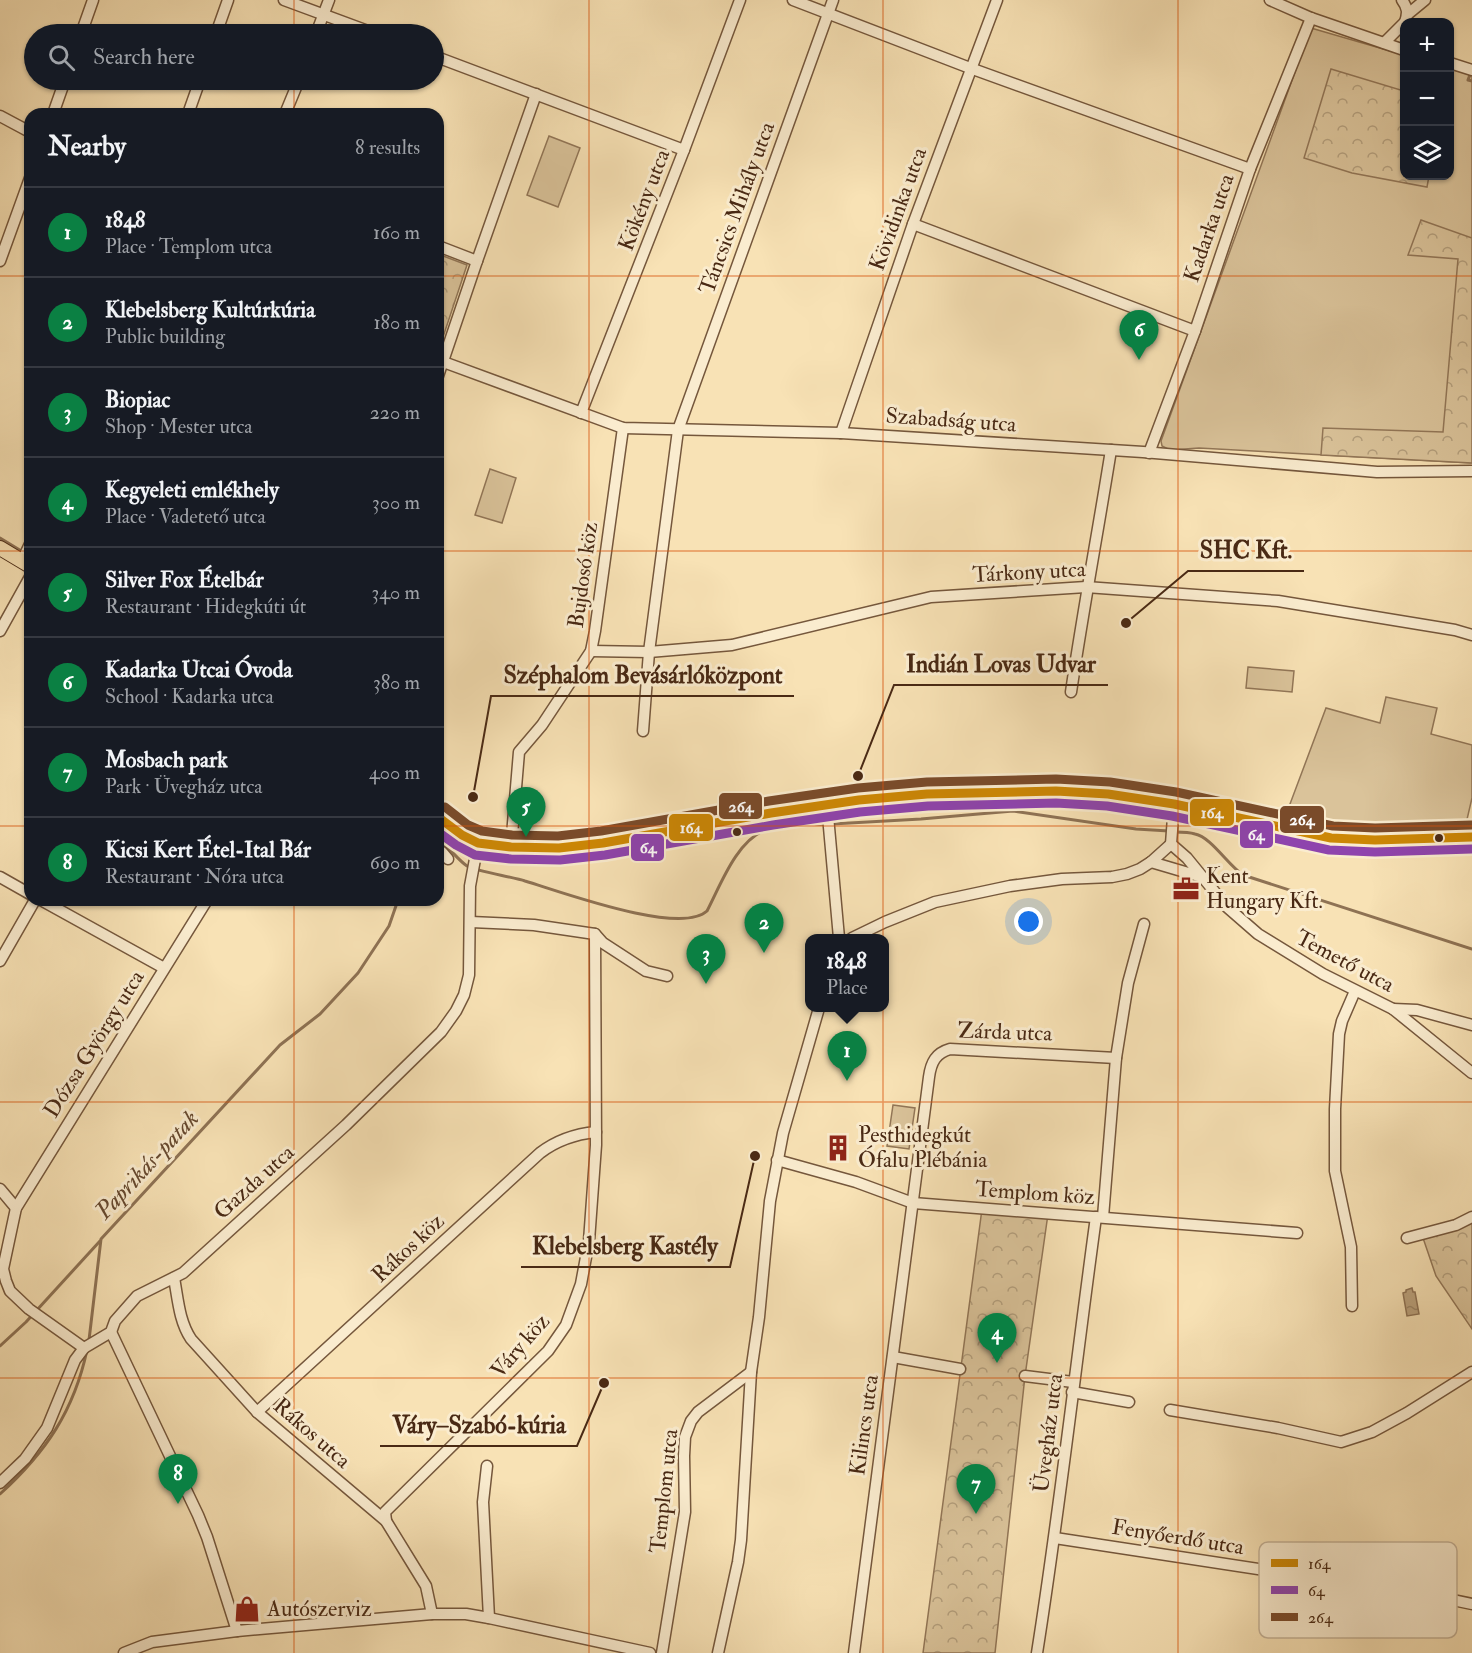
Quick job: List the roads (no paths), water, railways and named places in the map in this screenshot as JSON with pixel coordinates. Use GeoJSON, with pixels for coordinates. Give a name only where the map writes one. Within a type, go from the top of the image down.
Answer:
{"type":"FeatureCollection","features":[{"type":"Feature","properties":{"kind":"main road"},"geometry":{"type":"LineString","coordinates":[[0,548],[24,555]]}},
{"type":"Feature","properties":{"kind":"main road"},"geometry":{"type":"LineString","coordinates":[[444,822],[462,836],[478,843],[511,847],[559,848],[927,794],[1056,791],[1108,794],[1174,804],[1342,839],[1472,837]]}},
{"type":"Feature","properties":{"kind":"street"},"geometry":{"type":"LineString","coordinates":[[85,24],[93,0]]}},
{"type":"Feature","properties":{"kind":"street"},"geometry":{"type":"LineString","coordinates":[[220,24],[228,0]]}},
{"type":"Feature","properties":{"kind":"street"},"geometry":{"type":"LineString","coordinates":[[285,0],[349,24]]}},
{"type":"Feature","properties":{"kind":"street"},"geometry":{"type":"LineString","coordinates":[[320,24],[329,0]]}},
{"type":"Feature","properties":{"kind":"street","name":"Kökény utca"},"geometry":{"type":"LineString","coordinates":[[581,414],[740,0]]}},
{"type":"Feature","properties":{"kind":"street"},"geometry":{"type":"LineString","coordinates":[[793,0],[970,68],[1250,169]]}},
{"type":"Feature","properties":{"kind":"street","name":"Táncsics Mihály utca"},"geometry":{"type":"LineString","coordinates":[[643,731],[649,652],[678,430],[833,0]]}},
{"type":"Feature","properties":{"kind":"street","name":"Kövidinka utca"},"geometry":{"type":"LineString","coordinates":[[842,433],[913,224],[997,0]]}},
{"type":"Feature","properties":{"kind":"street"},"geometry":{"type":"LineString","coordinates":[[1270,0],[1311,18],[1400,49]]}},
{"type":"Feature","properties":{"kind":"street"},"geometry":{"type":"LineString","coordinates":[[1402,0],[1407,7],[1406,18]]}},
{"type":"Feature","properties":{"kind":"street"},"geometry":{"type":"LineString","coordinates":[[1408,18],[1425,0]]}},
{"type":"Feature","properties":{"kind":"street","name":"Kadarka utca"},"geometry":{"type":"LineString","coordinates":[[1149,453],[1195,331],[1250,169],[1311,18]]}},
{"type":"Feature","properties":{"kind":"street"},"geometry":{"type":"LineString","coordinates":[[1384,43],[1400,26]]}},
{"type":"Feature","properties":{"kind":"street"},"geometry":{"type":"LineString","coordinates":[[444,60],[684,150]]}},
{"type":"Feature","properties":{"kind":"street"},"geometry":{"type":"LineString","coordinates":[[1454,65],[1472,70]]}},
{"type":"Feature","properties":{"kind":"street"},"geometry":{"type":"LineString","coordinates":[[55,108],[61,90]]}},
{"type":"Feature","properties":{"kind":"street"},"geometry":{"type":"LineString","coordinates":[[190,108],[196,90]]}},
{"type":"Feature","properties":{"kind":"street"},"geometry":{"type":"LineString","coordinates":[[287,108],[295,90]]}},
{"type":"Feature","properties":{"kind":"street"},"geometry":{"type":"LineString","coordinates":[[444,350],[536,94]]}},
{"type":"Feature","properties":{"kind":"street"},"geometry":{"type":"LineString","coordinates":[[0,116],[24,129]]}},
{"type":"Feature","properties":{"kind":"street"},"geometry":{"type":"LineString","coordinates":[[0,261],[24,195]]}},
{"type":"Feature","properties":{"kind":"street"},"geometry":{"type":"LineString","coordinates":[[913,224],[1195,331]]}},
{"type":"Feature","properties":{"kind":"street"},"geometry":{"type":"LineString","coordinates":[[444,248],[477,261]]}},
{"type":"Feature","properties":{"kind":"street","name":"Szabadság utca"},"geometry":{"type":"LineString","coordinates":[[444,363],[623,428],[842,433],[1111,450],[1377,472],[1472,471]]}},
{"type":"Feature","properties":{"kind":"street","name":"Bujdosó köz"},"geometry":{"type":"LineString","coordinates":[[511,847],[519,752],[542,725],[591,651],[623,428]]}},
{"type":"Feature","properties":{"kind":"street"},"geometry":{"type":"LineString","coordinates":[[1071,692],[1086,587],[1111,450]]}},
{"type":"Feature","properties":{"kind":"street","name":"Tárkony utca"},"geometry":{"type":"LineString","coordinates":[[591,651],[649,652],[732,645],[931,597],[1086,587],[1278,601],[1455,630],[1472,635]]}},
{"type":"Feature","properties":{"kind":"street"},"geometry":{"type":"LineString","coordinates":[[0,631],[24,588]]}},
{"type":"Feature","properties":{"kind":"street"},"geometry":{"type":"LineString","coordinates":[[862,934],[935,902],[1010,886],[1062,879],[1113,877],[1140,869],[1151,862],[1171,841],[1174,804]]}},
{"type":"Feature","properties":{"kind":"street"},"geometry":{"type":"LineString","coordinates":[[828,809],[839,934]]}},
{"type":"Feature","properties":{"kind":"street","name":"Temető utca"},"geometry":{"type":"LineString","coordinates":[[1171,841],[1227,907],[1258,934],[1316,970],[1393,1009],[1472,1073]]}},
{"type":"Feature","properties":{"kind":"street","name":"Gazda utca"},"geometry":{"type":"LineString","coordinates":[[0,1483],[25,1459],[47,1428],[69,1372],[88,1346],[111,1332],[114,1321],[122,1310],[137,1296],[183,1273],[346,1125],[441,1032],[464,995],[469,975],[471,875],[478,843]]}},
{"type":"Feature","properties":{"kind":"street"},"geometry":{"type":"LineString","coordinates":[[1151,862],[1204,878]]}},
{"type":"Feature","properties":{"kind":"street"},"geometry":{"type":"LineString","coordinates":[[0,877],[24,891]]}},
{"type":"Feature","properties":{"kind":"street"},"geometry":{"type":"LineString","coordinates":[[0,961],[32,906]]}},
{"type":"Feature","properties":{"kind":"street"},"geometry":{"type":"LineString","coordinates":[[52,906],[164,968]]}},
{"type":"Feature","properties":{"kind":"street","name":"Dózsa György utca"},"geometry":{"type":"LineString","coordinates":[[88,1346],[29,1309],[10,1291],[3,1269],[16,1208],[203,906]]}},
{"type":"Feature","properties":{"kind":"street"},"geometry":{"type":"LineString","coordinates":[[471,922],[534,924],[595,934],[603,943],[646,970],[667,976]]}},
{"type":"Feature","properties":{"kind":"street","name":"Üvegház utca"},"geometry":{"type":"LineString","coordinates":[[1037,1653],[1055,1538],[1073,1387],[1099,1217],[1116,1058],[1128,983],[1144,924]]}},
{"type":"Feature","properties":{"kind":"street","name":"Váry köz"},"geometry":{"type":"LineString","coordinates":[[386,1521],[385,1512],[548,1351],[566,1325],[581,1284],[589,1241],[596,1132],[595,934]]}},
{"type":"Feature","properties":{"kind":"street"},"geometry":{"type":"LineString","coordinates":[[1352,1306],[1351,1247],[1335,1163],[1339,1034],[1342,1021],[1356,991]]}},
{"type":"Feature","properties":{"kind":"street"},"geometry":{"type":"LineString","coordinates":[[1393,1009],[1417,1010],[1472,1025]]}},
{"type":"Feature","properties":{"kind":"street"},"geometry":{"type":"LineString","coordinates":[[718,1653],[741,1540],[751,1372],[759,1317],[770,1201],[777,1160],[818,1012]]}},
{"type":"Feature","properties":{"kind":"street","name":"Zárda utca"},"geometry":{"type":"LineString","coordinates":[[913,1203],[931,1067],[934,1058],[942,1051],[950,1048],[1116,1058]]}},
{"type":"Feature","properties":{"kind":"street","name":"Rákos köz"},"geometry":{"type":"LineString","coordinates":[[257,1412],[540,1153],[551,1145],[568,1138],[596,1132]]}},
{"type":"Feature","properties":{"kind":"street","name":"Templom köz"},"geometry":{"type":"LineString","coordinates":[[777,1160],[856,1182],[913,1203],[1297,1233]]}},
{"type":"Feature","properties":{"kind":"street"},"geometry":{"type":"LineString","coordinates":[[0,1189],[16,1208]]}},
{"type":"Feature","properties":{"kind":"street","name":"Kilincs utca"},"geometry":{"type":"LineString","coordinates":[[854,1653],[913,1203]]}},
{"type":"Feature","properties":{"kind":"street"},"geometry":{"type":"LineString","coordinates":[[1407,1238],[1456,1225],[1472,1217]]}},
{"type":"Feature","properties":{"kind":"street","name":"Rákos utca"},"geometry":{"type":"LineString","coordinates":[[174,1278],[185,1330],[257,1412],[386,1521],[426,1586],[432,1614]]}},
{"type":"Feature","properties":{"kind":"street"},"geometry":{"type":"LineString","coordinates":[[111,1332],[198,1515],[237,1631]]}},
{"type":"Feature","properties":{"kind":"street"},"geometry":{"type":"LineString","coordinates":[[893,1357],[960,1369]]}},
{"type":"Feature","properties":{"kind":"street","name":"Templom utca"},"geometry":{"type":"LineString","coordinates":[[662,1653],[685,1512],[685,1437],[691,1421],[698,1412],[751,1372]]}},
{"type":"Feature","properties":{"kind":"street"},"geometry":{"type":"LineString","coordinates":[[1170,1410],[1278,1428],[1341,1442],[1364,1435],[1407,1413],[1472,1372]]}},
{"type":"Feature","properties":{"kind":"street"},"geometry":{"type":"LineString","coordinates":[[1025,1376],[1129,1402]]}},
{"type":"Feature","properties":{"kind":"street"},"geometry":{"type":"LineString","coordinates":[[487,1466],[483,1502],[489,1618]]}},
{"type":"Feature","properties":{"kind":"street","name":"Fenyőerdő utca"},"geometry":{"type":"LineString","coordinates":[[1055,1538],[1259,1569]]}},
{"type":"Feature","properties":{"kind":"street","name":"Fenyőerdő utca"},"geometry":{"type":"LineString","coordinates":[[1457,1601],[1472,1604]]}},
{"type":"Feature","properties":{"kind":"street"},"geometry":{"type":"LineString","coordinates":[[124,1653],[152,1642],[237,1631],[432,1614],[466,1614],[489,1618],[650,1653]]}},
{"type":"Feature","properties":{"kind":"water"},"geometry":{"type":"Polygon","coordinates":[[[1412,1288],[1415,1292],[1419,1314],[1407,1316],[1403,1293],[1412,1288]]]}},
{"type":"Feature","properties":{"kind":"waterway"},"geometry":{"type":"LineString","coordinates":[[1471,72],[1468,80],[1472,81]]}},
{"type":"Feature","properties":{"kind":"waterway"},"geometry":{"type":"LineString","coordinates":[[0,538],[23,552]]}},
{"type":"Feature","properties":{"kind":"waterway","name":"Paprikás-patak"},"geometry":{"type":"LineString","coordinates":[[832,824],[1013,811],[1136,829],[1169,831]]}},
{"type":"Feature","properties":{"kind":"waterway","name":"Paprikás-patak"},"geometry":{"type":"LineString","coordinates":[[447,853],[450,850],[471,868],[519,879],[619,909],[672,918],[693,917],[707,911],[730,865],[755,836],[765,830],[779,827],[825,824]]}},
{"type":"Feature","properties":{"kind":"waterway","name":"Paprikás-patak"},"geometry":{"type":"LineString","coordinates":[[1175,832],[1201,836],[1243,875],[1472,949]]}},
{"type":"Feature","properties":{"kind":"waterway"},"geometry":{"type":"LineString","coordinates":[[444,845],[450,850]]}},
{"type":"Feature","properties":{"kind":"waterway","name":"Paprikás-patak"},"geometry":{"type":"LineString","coordinates":[[89,1340],[101,1239],[280,1045],[320,1014],[358,973],[389,926],[396,906]]}},
{"type":"Feature","properties":{"kind":"waterway"},"geometry":{"type":"LineString","coordinates":[[0,1346],[26,1322],[100,1241]]}},
{"type":"Feature","properties":{"kind":"waterway","name":"Paprikás-patak"},"geometry":{"type":"LineString","coordinates":[[0,1494],[31,1462],[56,1429],[74,1392],[87,1350]]}},
{"type":"Feature","properties":{"kind":"place","name":"Kadarka Utcai Óvoda"},"geometry":{"type":"Point","coordinates":[1139,360]}},
{"type":"Feature","properties":{"kind":"place","name":"SHC Kft."},"geometry":{"type":"Point","coordinates":[1126,623]}},
{"type":"Feature","properties":{"kind":"place","name":"Indián Lovas Udvar"},"geometry":{"type":"Point","coordinates":[858,776]}},
{"type":"Feature","properties":{"kind":"place","name":"Széphalom Bevásárlóközpont"},"geometry":{"type":"Point","coordinates":[473,797]}},
{"type":"Feature","properties":{"kind":"place","name":"Silver Fox Ételbár"},"geometry":{"type":"Point","coordinates":[526,837]}},
{"type":"Feature","properties":{"kind":"place","name":"Kent Hungary Kft."},"geometry":{"type":"Point","coordinates":[1186,889]}},
{"type":"Feature","properties":{"kind":"place","name":"Klebelsberg Kultúrkúria"},"geometry":{"type":"Point","coordinates":[764,953]}},
{"type":"Feature","properties":{"kind":"place","name":"Biopiac"},"geometry":{"type":"Point","coordinates":[706,984]}},
{"type":"Feature","properties":{"kind":"place","name":"1848"},"geometry":{"type":"Point","coordinates":[847,1081]}},
{"type":"Feature","properties":{"kind":"place","name":"Pesthidegkút Ófalu Plébánia"},"geometry":{"type":"Point","coordinates":[838,1148]}},
{"type":"Feature","properties":{"kind":"place","name":"Klebelsberg Kastély"},"geometry":{"type":"Point","coordinates":[755,1156]}},
{"type":"Feature","properties":{"kind":"place","name":"Kegyeleti emlékhely"},"geometry":{"type":"Point","coordinates":[997,1363]}},
{"type":"Feature","properties":{"kind":"place","name":"Váry–Szabó-kúria"},"geometry":{"type":"Point","coordinates":[604,1383]}},
{"type":"Feature","properties":{"kind":"place","name":"Kicsi Kert Étel-Ital Bár"},"geometry":{"type":"Point","coordinates":[178,1504]}},
{"type":"Feature","properties":{"kind":"place","name":"Mosbach park"},"geometry":{"type":"Point","coordinates":[976,1514]}},
{"type":"Feature","properties":{"kind":"place","name":"Autószerviz"},"geometry":{"type":"Point","coordinates":[247,1609]}}]}
